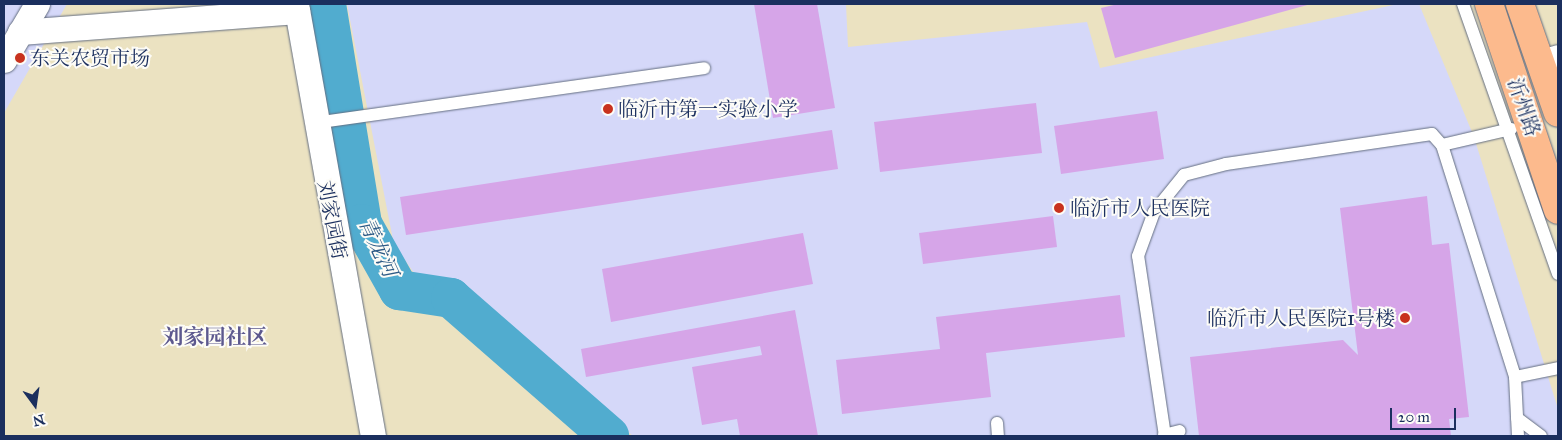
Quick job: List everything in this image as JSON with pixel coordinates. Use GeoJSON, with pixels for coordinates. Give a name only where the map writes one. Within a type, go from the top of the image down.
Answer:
{"type":"FeatureCollection","features":[{"type":"Feature","properties":{"kind":"main road","name":"沂州路"},"geometry":{"type":"LineString","coordinates":[[1488,4],[1558,210]]}},
{"type":"Feature","properties":{"kind":"main road","name":"沂州路"},"geometry":{"type":"LineString","coordinates":[[1520,4],[1550,59],[1558,113]]}},
{"type":"Feature","properties":{"kind":"street"},"geometry":{"type":"LineString","coordinates":[[4,60],[37,4]]}},
{"type":"Feature","properties":{"kind":"street"},"geometry":{"type":"LineString","coordinates":[[20,32],[296,7]]}},
{"type":"Feature","properties":{"kind":"street","name":"刘家园街"},"geometry":{"type":"LineString","coordinates":[[296,7],[325,121],[373,436]]}},
{"type":"Feature","properties":{"kind":"lane"},"geometry":{"type":"LineString","coordinates":[[1463,4],[1511,129],[1558,274]]}},
{"type":"Feature","properties":{"kind":"lane"},"geometry":{"type":"LineString","coordinates":[[325,121],[704,68]]}},
{"type":"Feature","properties":{"kind":"lane"},"geometry":{"type":"LineString","coordinates":[[1442,145],[1511,129]]}},
{"type":"Feature","properties":{"kind":"lane"},"geometry":{"type":"LineString","coordinates":[[1180,431],[1165,435],[1138,256],[1154,212],[1184,175],[1226,164],[1432,134],[1442,145],[1515,377],[1518,436]]}},
{"type":"Feature","properties":{"kind":"lane"},"geometry":{"type":"LineString","coordinates":[[1515,377],[1558,368]]}},
{"type":"Feature","properties":{"kind":"lane"},"geometry":{"type":"LineString","coordinates":[[1517,418],[1541,436]]}},
{"type":"Feature","properties":{"kind":"lane"},"geometry":{"type":"LineString","coordinates":[[997,422],[998,436]]}},
{"type":"Feature","properties":{"kind":"shaded area","name":"东关农贸市场"},"geometry":{"type":"Polygon","coordinates":[[[4,4],[67,4],[4,113],[4,4]]]}},
{"type":"Feature","properties":{"kind":"shaded area","name":"临沂市人民医院"},"geometry":{"type":"Polygon","coordinates":[[[347,4],[846,4],[848,47],[1087,22],[1100,68],[1398,4],[1419,4],[1474,137],[1558,409],[1558,436],[633,436],[453,286],[417,277],[394,245],[347,4]]]}},
{"type":"Feature","properties":{"kind":"building"},"geometry":{"type":"Polygon","coordinates":[[[754,4],[817,4],[835,108],[773,118],[754,4]]]}},
{"type":"Feature","properties":{"kind":"building"},"geometry":{"type":"Polygon","coordinates":[[[1118,4],[1311,4],[1115,58],[1101,8],[1118,4]]]}},
{"type":"Feature","properties":{"kind":"building"},"geometry":{"type":"Polygon","coordinates":[[[1036,103],[1042,153],[880,172],[874,122],[1036,103]]]}},
{"type":"Feature","properties":{"kind":"building"},"geometry":{"type":"Polygon","coordinates":[[[1157,111],[1164,159],[1061,174],[1054,126],[1157,111]]]}},
{"type":"Feature","properties":{"kind":"building"},"geometry":{"type":"Polygon","coordinates":[[[832,130],[838,169],[406,235],[400,197],[832,130]]]}},
{"type":"Feature","properties":{"kind":"building","name":"临沂市人民医院1号楼"},"geometry":{"type":"Polygon","coordinates":[[[1427,196],[1432,245],[1449,243],[1469,417],[1449,419],[1451,436],[1199,436],[1190,357],[1343,340],[1358,355],[1340,208],[1427,196]]]}},
{"type":"Feature","properties":{"kind":"building"},"geometry":{"type":"Polygon","coordinates":[[[1053,216],[1057,247],[923,264],[919,233],[1053,216]]]}},
{"type":"Feature","properties":{"kind":"building"},"geometry":{"type":"Polygon","coordinates":[[[803,233],[813,284],[611,322],[602,269],[803,233]]]}},
{"type":"Feature","properties":{"kind":"building"},"geometry":{"type":"Polygon","coordinates":[[[1120,295],[1125,337],[986,353],[991,397],[842,414],[836,360],[940,349],[936,317],[1120,295]]]}},
{"type":"Feature","properties":{"kind":"building"},"geometry":{"type":"Polygon","coordinates":[[[795,310],[818,436],[740,436],[737,419],[702,425],[692,367],[762,355],[760,346],[586,377],[581,349],[795,310]]]}},
{"type":"Feature","properties":{"kind":"waterway","name":"青龙河"},"geometry":{"type":"LineString","coordinates":[[326,4],[362,224],[399,290],[451,298],[609,436]]}},
{"type":"Feature","properties":{"kind":"place","name":"东关农贸市场"},"geometry":{"type":"Point","coordinates":[20,58]}},
{"type":"Feature","properties":{"kind":"place","name":"临沂市第一实验小学"},"geometry":{"type":"Point","coordinates":[608,109]}},
{"type":"Feature","properties":{"kind":"place","name":"临沂市人民医院"},"geometry":{"type":"Point","coordinates":[1059,208]}},
{"type":"Feature","properties":{"kind":"place","name":"临沂市人民医院1号楼"},"geometry":{"type":"Point","coordinates":[1405,318]}},
{"type":"Feature","properties":{"kind":"district","name":"刘家园社区"},"geometry":{"type":"Point","coordinates":[215,337]}}]}
